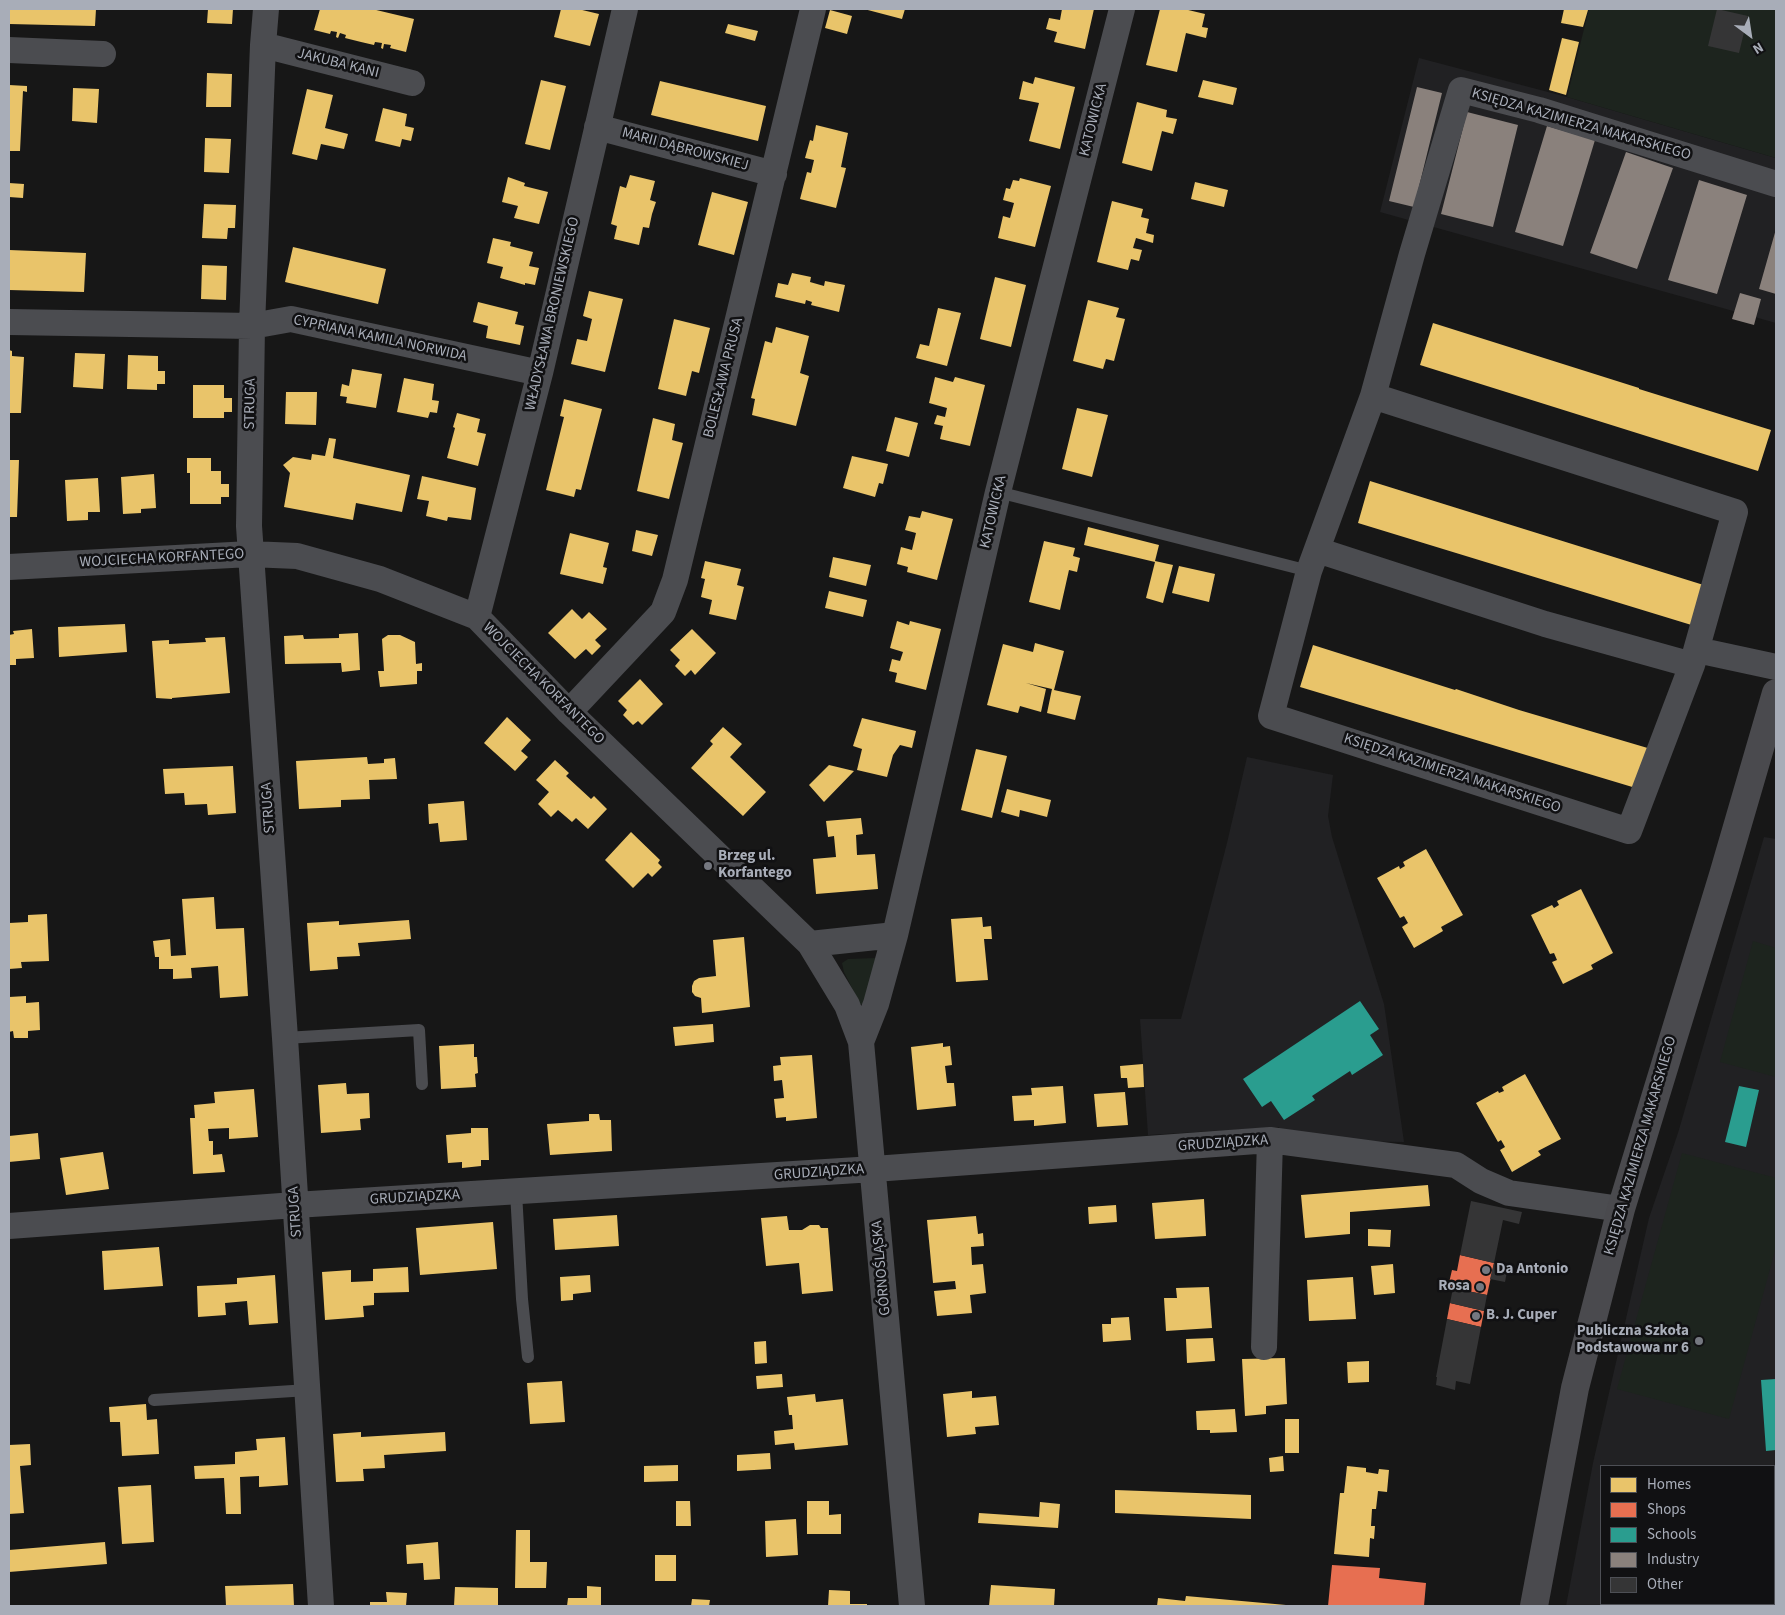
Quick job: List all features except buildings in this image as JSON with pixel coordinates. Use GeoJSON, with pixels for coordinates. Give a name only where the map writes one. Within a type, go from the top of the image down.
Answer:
{"type":"FeatureCollection","features":[{"type":"Feature","properties":{"kind":"street","name":"STRUGA"},"geometry":{"type":"LineString","coordinates":[[266,9],[252,326],[249,526],[285,1038],[321,1606]]}},
{"type":"Feature","properties":{"kind":"street","name":"WŁADYSŁAWA BRONIEWSKIEGO"},"geometry":{"type":"LineString","coordinates":[[477,617],[540,373],[625,9]]}},
{"type":"Feature","properties":{"kind":"street","name":"BOLESŁAWA PRUSA"},"geometry":{"type":"LineString","coordinates":[[569,712],[663,612],[675,580],[813,9]]}},
{"type":"Feature","properties":{"kind":"street","name":"KATOWICKA"},"geometry":{"type":"LineString","coordinates":[[895,935],[998,492],[1122,9]]}},
{"type":"Feature","properties":{"kind":"street","name":"JAKUBA KANI"},"geometry":{"type":"LineString","coordinates":[[263,45],[412,83]]}},
{"type":"Feature","properties":{"kind":"street"},"geometry":{"type":"LineString","coordinates":[[9,50],[103,54]]}},
{"type":"Feature","properties":{"kind":"street","name":"KSIĘDZA KAZIMIERZA MAKARSKIEGO"},"geometry":{"type":"LineString","coordinates":[[1373,396],[1735,512],[1694,657],[1629,830],[1271,716],[1313,560],[1373,396],[1412,254],[1461,90],[1539,110],[1776,184]]}},
{"type":"Feature","properties":{"kind":"street","name":"MARII DĄBROWSKIEJ"},"geometry":{"type":"LineString","coordinates":[[597,127],[774,174]]}},
{"type":"Feature","properties":{"kind":"street","name":"CYPRIANA KAMILA NORWIDA"},"geometry":{"type":"LineString","coordinates":[[9,322],[252,326],[291,319],[540,373]]}},
{"type":"Feature","properties":{"kind":"street","name":"WOJCIECHA KORFANTEGO"},"geometry":{"type":"LineString","coordinates":[[9,567],[250,554],[297,556],[380,579],[477,617],[569,712],[810,944],[847,1005],[861,1042]]}},
{"type":"Feature","properties":{"kind":"street"},"geometry":{"type":"LineString","coordinates":[[1313,560],[1545,624],[1694,657],[1776,667]]}},
{"type":"Feature","properties":{"kind":"street","name":"KSIĘDZA KAZIMIERZA MAKARSKIEGO"},"geometry":{"type":"LineString","coordinates":[[1534,1606],[1575,1388],[1621,1209],[1723,875],[1776,693]]}},
{"type":"Feature","properties":{"kind":"street"},"geometry":{"type":"LineString","coordinates":[[810,944],[895,935]]}},
{"type":"Feature","properties":{"kind":"street","name":"GÓRNOŚLĄSKA"},"geometry":{"type":"LineString","coordinates":[[895,935],[876,1004],[861,1042],[874,1169],[912,1606]]}},
{"type":"Feature","properties":{"kind":"street"},"geometry":{"type":"LineString","coordinates":[[1264,1348],[1270,1140]]}},
{"type":"Feature","properties":{"kind":"street","name":"GRUDZIĄDZKA"},"geometry":{"type":"LineString","coordinates":[[9,1226],[295,1205],[874,1169],[1270,1140],[1456,1165],[1481,1181],[1509,1193],[1621,1209]]}},
{"type":"Feature","properties":{"kind":"lane"},"geometry":{"type":"LineString","coordinates":[[998,492],[1313,560]]}},
{"type":"Feature","properties":{"kind":"lane"},"geometry":{"type":"LineString","coordinates":[[285,1038],[419,1030],[422,1084]]}},
{"type":"Feature","properties":{"kind":"lane"},"geometry":{"type":"LineString","coordinates":[[516,1192],[522,1299],[528,1357]]}},
{"type":"Feature","properties":{"kind":"lane"},"geometry":{"type":"LineString","coordinates":[[154,1400],[308,1390]]}},
{"type":"Feature","properties":{"kind":"shaded area"},"geometry":{"type":"Polygon","coordinates":[[[1589,9],[1776,9],[1776,158],[1567,97],[1589,9]]]}},
{"type":"Feature","properties":{"kind":"shaded area"},"geometry":{"type":"Polygon","coordinates":[[[1419,58],[1567,97],[1776,158],[1776,323],[1380,212],[1419,58]]]}},
{"type":"Feature","properties":{"kind":"shaded area"},"geometry":{"type":"Polygon","coordinates":[[[1247,757],[1333,775],[1328,816],[1332,837],[1384,1004],[1404,1142],[1339,1141],[1280,1134],[1279,1127],[1148,1135],[1140,1019],[1181,1019],[1227,843],[1247,757]]]}},
{"type":"Feature","properties":{"kind":"shaded area","name":"Publiczna Szkoła Podstawowa nr 6"},"geometry":{"type":"Polygon","coordinates":[[[1764,837],[1776,839],[1776,1606],[1566,1606],[1593,1463],[1649,1218],[1678,1133],[1764,837]]]}},
{"type":"Feature","properties":{"kind":"shaded area"},"geometry":{"type":"Polygon","coordinates":[[[1753,941],[1776,948],[1776,1077],[1720,1062],[1753,941]]]}},
{"type":"Feature","properties":{"kind":"shaded area"},"geometry":{"type":"Polygon","coordinates":[[[876,958],[865,1005],[860,1004],[844,972],[842,963],[848,959],[876,958]]]}},
{"type":"Feature","properties":{"kind":"shaded area"},"geometry":{"type":"Polygon","coordinates":[[[1682,1153],[1776,1178],[1776,1247],[1729,1419],[1617,1389],[1682,1153]]]}},
{"type":"Feature","properties":{"kind":"place","name":"Brzeg ul. Korfantego"},"geometry":{"type":"Point","coordinates":[708,866]}},
{"type":"Feature","properties":{"kind":"place","name":"Da Antonio"},"geometry":{"type":"Point","coordinates":[1486,1270]}},
{"type":"Feature","properties":{"kind":"place","name":"Rosa"},"geometry":{"type":"Point","coordinates":[1480,1287]}},
{"type":"Feature","properties":{"kind":"place","name":"B. J. Cuper"},"geometry":{"type":"Point","coordinates":[1476,1316]}},
{"type":"Feature","properties":{"kind":"place","name":"Publiczna Szkoła Podstawowa nr 6"},"geometry":{"type":"Point","coordinates":[1699,1341]}}]}
